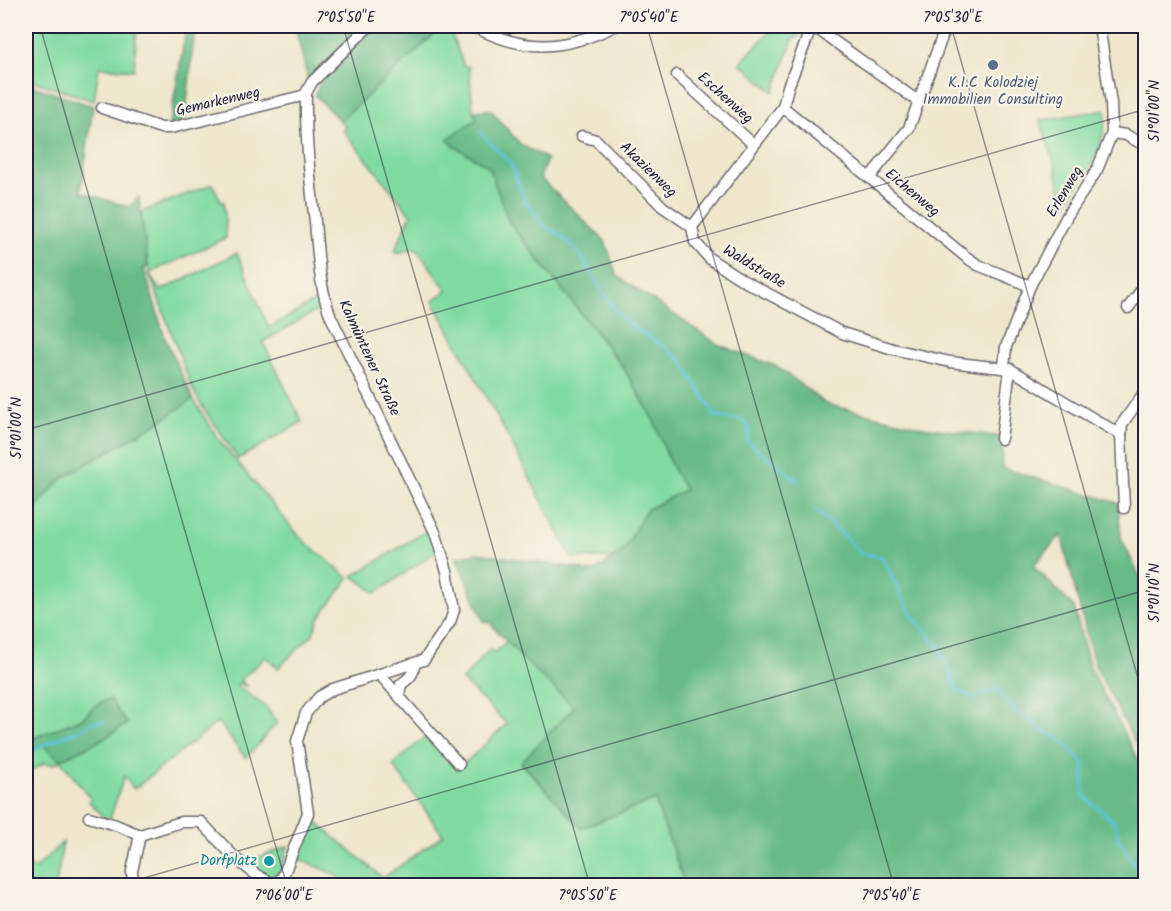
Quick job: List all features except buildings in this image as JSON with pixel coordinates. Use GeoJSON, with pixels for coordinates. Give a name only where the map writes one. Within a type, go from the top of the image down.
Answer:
{"type":"FeatureCollection","features":[{"type":"Feature","properties":{"kind":"street"},"geometry":{"type":"LineString","coordinates":[[306,95],[312,82],[369,26]]}},
{"type":"Feature","properties":{"kind":"street"},"geometry":{"type":"LineString","coordinates":[[473,26],[501,39],[542,46],[572,43],[615,26]]}},
{"type":"Feature","properties":{"kind":"street"},"geometry":{"type":"LineString","coordinates":[[692,227],[783,107],[813,26],[919,102]]}},
{"type":"Feature","properties":{"kind":"street"},"geometry":{"type":"LineString","coordinates":[[870,177],[909,128],[946,26]]}},
{"type":"Feature","properties":{"kind":"street","name":"Erlenweg"},"geometry":{"type":"LineString","coordinates":[[1007,368],[1006,347],[1030,286],[1067,216],[1097,170],[1112,134],[1111,103],[1100,26]]}},
{"type":"Feature","properties":{"kind":"street","name":"Eschenweg"},"geometry":{"type":"LineString","coordinates":[[677,75],[753,144]]}},
{"type":"Feature","properties":{"kind":"street","name":"Gemarkenweg"},"geometry":{"type":"LineString","coordinates":[[102,108],[162,128],[171,128],[306,95]]}},
{"type":"Feature","properties":{"kind":"street","name":"Kalmüntener Straße"},"geometry":{"type":"LineString","coordinates":[[140,835],[181,822],[201,822],[237,860],[258,876],[275,885],[283,876],[308,813],[297,741],[305,715],[319,697],[328,692],[414,665],[426,658],[453,615],[453,602],[435,532],[327,306],[315,229],[308,155],[306,95]]}},
{"type":"Feature","properties":{"kind":"street","name":"Eichenweg"},"geometry":{"type":"LineString","coordinates":[[783,107],[978,265],[1030,286]]}},
{"type":"Feature","properties":{"kind":"street"},"geometry":{"type":"LineString","coordinates":[[1112,134],[1126,135],[1146,146]]}},
{"type":"Feature","properties":{"kind":"street","name":"Akazienweg"},"geometry":{"type":"LineString","coordinates":[[582,136],[596,140],[663,207],[692,227]]}},
{"type":"Feature","properties":{"kind":"street","name":"Waldstraße"},"geometry":{"type":"LineString","coordinates":[[692,227],[695,242],[710,259],[744,281],[842,333],[893,349],[950,362],[1007,368],[1120,435]]}},
{"type":"Feature","properties":{"kind":"street"},"geometry":{"type":"LineString","coordinates":[[1128,308],[1146,284]]}},
{"type":"Feature","properties":{"kind":"street"},"geometry":{"type":"LineString","coordinates":[[1001,439],[1007,368]]}},
{"type":"Feature","properties":{"kind":"street"},"geometry":{"type":"LineString","coordinates":[[1124,508],[1120,435],[1122,424],[1146,390]]}},
{"type":"Feature","properties":{"kind":"street","name":"Kalmüntener Straße"},"geometry":{"type":"LineString","coordinates":[[399,695],[401,684],[408,680],[414,671],[414,665]]}},
{"type":"Feature","properties":{"kind":"street"},"geometry":{"type":"LineString","coordinates":[[380,675],[459,764]]}},
{"type":"Feature","properties":{"kind":"street"},"geometry":{"type":"LineString","coordinates":[[89,817],[140,835],[132,871],[133,885]]}},
{"type":"Feature","properties":{"kind":"green space"},"geometry":{"type":"Polygon","coordinates":[[[26,26],[137,26],[134,70],[99,67],[94,101],[26,79],[26,26]]]}},
{"type":"Feature","properties":{"kind":"green space"},"geometry":{"type":"Polygon","coordinates":[[[187,26],[195,26],[185,122],[169,126],[187,26]]]}},
{"type":"Feature","properties":{"kind":"green space"},"geometry":{"type":"Polygon","coordinates":[[[295,26],[362,26],[308,80],[295,26]]]}},
{"type":"Feature","properties":{"kind":"green space"},"geometry":{"type":"Polygon","coordinates":[[[376,26],[443,26],[340,121],[315,95],[319,85],[333,67],[376,26]]]}},
{"type":"Feature","properties":{"kind":"green space"},"geometry":{"type":"Polygon","coordinates":[[[443,26],[452,26],[452,35],[464,66],[469,67],[473,111],[477,119],[447,139],[456,147],[489,166],[509,222],[623,367],[654,421],[670,463],[685,490],[646,510],[623,551],[613,558],[572,558],[433,301],[447,290],[416,248],[397,253],[395,250],[411,215],[343,130],[345,127],[340,121],[443,26]]]}},
{"type":"Feature","properties":{"kind":"green space"},"geometry":{"type":"Polygon","coordinates":[[[775,26],[801,26],[798,37],[793,39],[774,92],[740,63],[775,26]]]}},
{"type":"Feature","properties":{"kind":"green space"},"geometry":{"type":"Polygon","coordinates":[[[26,84],[93,106],[81,192],[129,207],[139,197],[148,267],[144,269],[165,338],[193,399],[159,422],[61,479],[26,519],[26,84]]]}},
{"type":"Feature","properties":{"kind":"green space"},"geometry":{"type":"Polygon","coordinates":[[[491,110],[520,144],[547,159],[540,178],[605,241],[617,276],[719,345],[778,367],[826,404],[923,427],[1003,437],[1002,468],[1118,503],[1121,538],[1145,588],[1145,761],[1095,666],[1061,535],[1033,566],[1074,607],[1090,668],[1145,773],[1145,881],[1136,883],[1136,886],[685,885],[655,800],[581,828],[521,762],[574,707],[526,662],[489,622],[484,622],[456,557],[477,553],[582,569],[584,572],[595,571],[623,551],[646,510],[685,490],[670,463],[654,421],[623,367],[509,222],[489,167],[447,139],[477,119],[473,111],[491,110]]]}},
{"type":"Feature","properties":{"kind":"green space"},"geometry":{"type":"Polygon","coordinates":[[[1106,110],[1098,150],[1064,207],[1055,166],[1040,120],[1106,110]]]}},
{"type":"Feature","properties":{"kind":"green space"},"geometry":{"type":"Polygon","coordinates":[[[213,184],[221,202],[224,202],[226,238],[149,273],[141,212],[213,184]]]}},
{"type":"Feature","properties":{"kind":"green space"},"geometry":{"type":"Polygon","coordinates":[[[237,253],[269,328],[320,298],[323,307],[263,342],[302,422],[238,459],[200,403],[190,383],[149,273],[160,291],[237,253]]]}},
{"type":"Feature","properties":{"kind":"green space"},"geometry":{"type":"Polygon","coordinates":[[[193,399],[219,440],[292,528],[304,541],[349,578],[319,618],[313,634],[278,668],[266,657],[240,680],[247,687],[240,683],[237,686],[266,707],[277,723],[246,758],[218,722],[134,789],[124,776],[110,819],[106,819],[89,802],[91,799],[61,761],[53,764],[44,763],[26,774],[26,756],[43,745],[60,759],[99,741],[127,723],[96,705],[83,718],[34,738],[26,744],[26,519],[61,479],[159,422],[193,399]]]}},
{"type":"Feature","properties":{"kind":"green space"},"geometry":{"type":"Polygon","coordinates":[[[429,529],[437,551],[376,593],[353,576],[429,529]]]}},
{"type":"Feature","properties":{"kind":"green space"},"geometry":{"type":"Polygon","coordinates":[[[507,641],[575,707],[521,763],[581,827],[655,800],[685,885],[345,885],[337,875],[295,857],[313,819],[383,878],[443,835],[393,765],[427,735],[457,770],[507,724],[462,680],[490,649],[494,653],[507,641]]]}},
{"type":"Feature","properties":{"kind":"green space"},"geometry":{"type":"Polygon","coordinates":[[[110,699],[127,724],[60,760],[43,745],[26,756],[26,744],[34,738],[83,718],[96,705],[110,699]]]}},
{"type":"Feature","properties":{"kind":"green space"},"geometry":{"type":"Polygon","coordinates":[[[63,842],[56,885],[26,885],[26,862],[35,869],[63,842]]]}},
{"type":"Feature","properties":{"kind":"green space"},"geometry":{"type":"Polygon","coordinates":[[[288,846],[281,870],[274,876],[265,876],[247,862],[288,846]]]}},
{"type":"Feature","properties":{"kind":"waterway"},"geometry":{"type":"LineString","coordinates":[[480,132],[511,164],[525,201],[548,229],[558,233],[579,253],[607,299],[623,320],[682,361],[716,417],[744,420],[749,430],[747,441],[798,481]]}},
{"type":"Feature","properties":{"kind":"waterway"},"geometry":{"type":"LineString","coordinates":[[815,510],[846,537],[860,553],[882,557],[911,614],[938,646],[958,691],[975,698],[998,689],[1009,705],[1042,730],[1062,740],[1084,763],[1083,795],[1115,823],[1118,838],[1137,868],[1142,886]]}},
{"type":"Feature","properties":{"kind":"waterway"},"geometry":{"type":"LineString","coordinates":[[26,756],[43,745],[82,729],[92,722],[105,722]]}},
{"type":"Feature","properties":{"kind":"place","name":"K.I.C Kolodziej Immobilien Consulting"},"geometry":{"type":"Point","coordinates":[993,65]}},
{"type":"Feature","properties":{"kind":"place","name":"Dorfplatz"},"geometry":{"type":"Point","coordinates":[269,861]}}]}
